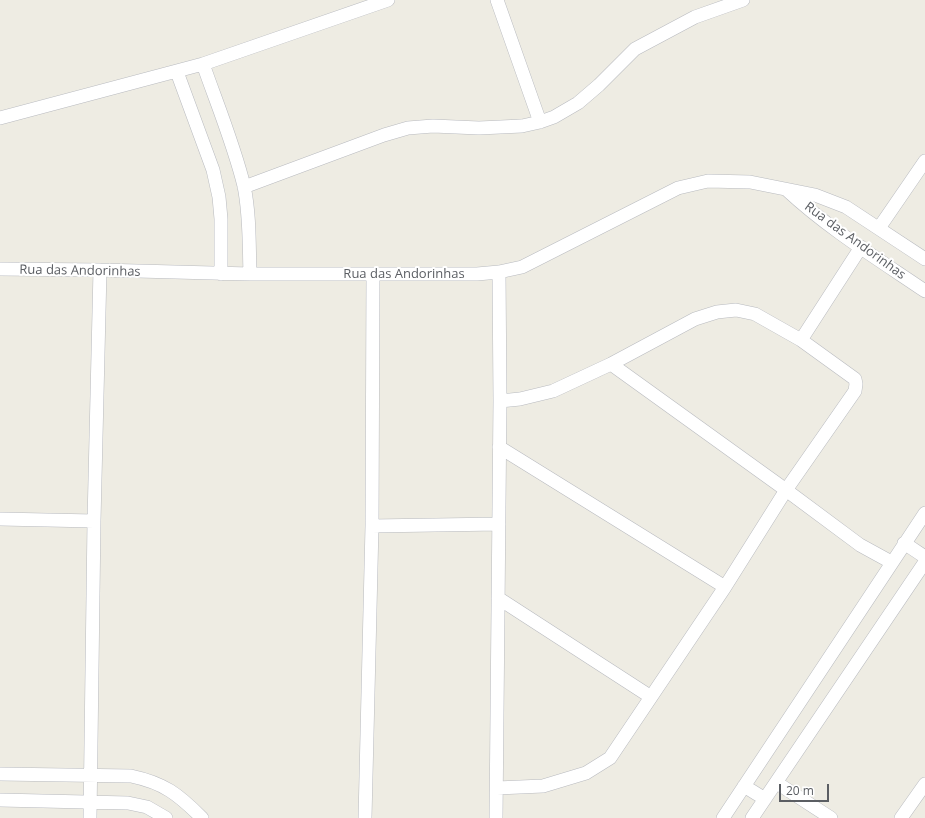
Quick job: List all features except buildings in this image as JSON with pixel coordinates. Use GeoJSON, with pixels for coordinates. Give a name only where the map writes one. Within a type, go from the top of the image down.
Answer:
{"type":"FeatureCollection","features":[{"type":"Feature","properties":{"kind":"street"},"geometry":{"type":"LineString","coordinates":[[0,118],[177,72],[388,0]]}},
{"type":"Feature","properties":{"kind":"street"},"geometry":{"type":"LineString","coordinates":[[497,0],[540,122]]}},
{"type":"Feature","properties":{"kind":"street"},"geometry":{"type":"LineString","coordinates":[[244,187],[384,134],[408,128],[433,126],[486,128],[522,126],[554,117],[578,103],[635,49],[694,17],[744,0]]}},
{"type":"Feature","properties":{"kind":"street"},"geometry":{"type":"LineString","coordinates":[[203,64],[235,156],[244,187],[248,213],[250,274]]}},
{"type":"Feature","properties":{"kind":"street"},"geometry":{"type":"LineString","coordinates":[[177,72],[213,170],[219,196],[221,219],[221,274]]}},
{"type":"Feature","properties":{"kind":"street"},"geometry":{"type":"LineString","coordinates":[[879,228],[925,161]]}},
{"type":"Feature","properties":{"kind":"street","name":"Rua das Andorinhas"},"geometry":{"type":"LineString","coordinates":[[0,269],[100,270],[221,274],[373,275],[477,274],[499,272],[522,267],[678,188],[708,181],[750,182],[815,195],[846,206],[925,258]]}},
{"type":"Feature","properties":{"kind":"street","name":"Rua das Andorinhas"},"geometry":{"type":"LineString","coordinates":[[786,189],[818,217],[925,291]]}},
{"type":"Feature","properties":{"kind":"street"},"geometry":{"type":"LineString","coordinates":[[801,340],[862,247]]}},
{"type":"Feature","properties":{"kind":"street"},"geometry":{"type":"LineString","coordinates":[[90,818],[94,521],[100,270]]}},
{"type":"Feature","properties":{"kind":"street"},"geometry":{"type":"LineString","coordinates":[[496,818],[500,400],[499,272]]}},
{"type":"Feature","properties":{"kind":"street"},"geometry":{"type":"LineString","coordinates":[[365,818],[372,526],[373,275]]}},
{"type":"Feature","properties":{"kind":"street"},"geometry":{"type":"LineString","coordinates":[[497,788],[543,786],[586,773],[610,758],[725,587],[786,490],[855,391],[856,384],[855,379],[801,340],[755,314],[736,310],[717,312],[695,319],[611,364],[553,391],[520,399],[500,400]]}},
{"type":"Feature","properties":{"kind":"street"},"geometry":{"type":"LineString","coordinates":[[611,364],[860,545],[892,562]]}},
{"type":"Feature","properties":{"kind":"street"},"geometry":{"type":"LineString","coordinates":[[499,447],[725,587]]}},
{"type":"Feature","properties":{"kind":"street"},"geometry":{"type":"LineString","coordinates":[[723,818],[925,513]]}},
{"type":"Feature","properties":{"kind":"street"},"geometry":{"type":"LineString","coordinates":[[0,519],[94,521]]}},
{"type":"Feature","properties":{"kind":"street"},"geometry":{"type":"LineString","coordinates":[[372,526],[499,524]]}},
{"type":"Feature","properties":{"kind":"street"},"geometry":{"type":"LineString","coordinates":[[904,543],[925,557]]}},
{"type":"Feature","properties":{"kind":"street"},"geometry":{"type":"LineString","coordinates":[[752,818],[921,576],[925,562]]}},
{"type":"Feature","properties":{"kind":"street"},"geometry":{"type":"LineString","coordinates":[[498,598],[651,697]]}},
{"type":"Feature","properties":{"kind":"street"},"geometry":{"type":"LineString","coordinates":[[0,774],[131,776],[150,780],[171,790],[202,818]]}},
{"type":"Feature","properties":{"kind":"street"},"geometry":{"type":"LineString","coordinates":[[777,783],[831,818]]}},
{"type":"Feature","properties":{"kind":"street"},"geometry":{"type":"LineString","coordinates":[[902,818],[925,784]]}},
{"type":"Feature","properties":{"kind":"street"},"geometry":{"type":"LineString","coordinates":[[744,786],[765,799]]}},
{"type":"Feature","properties":{"kind":"street"},"geometry":{"type":"LineString","coordinates":[[0,800],[128,802],[147,807],[166,818]]}}]}
